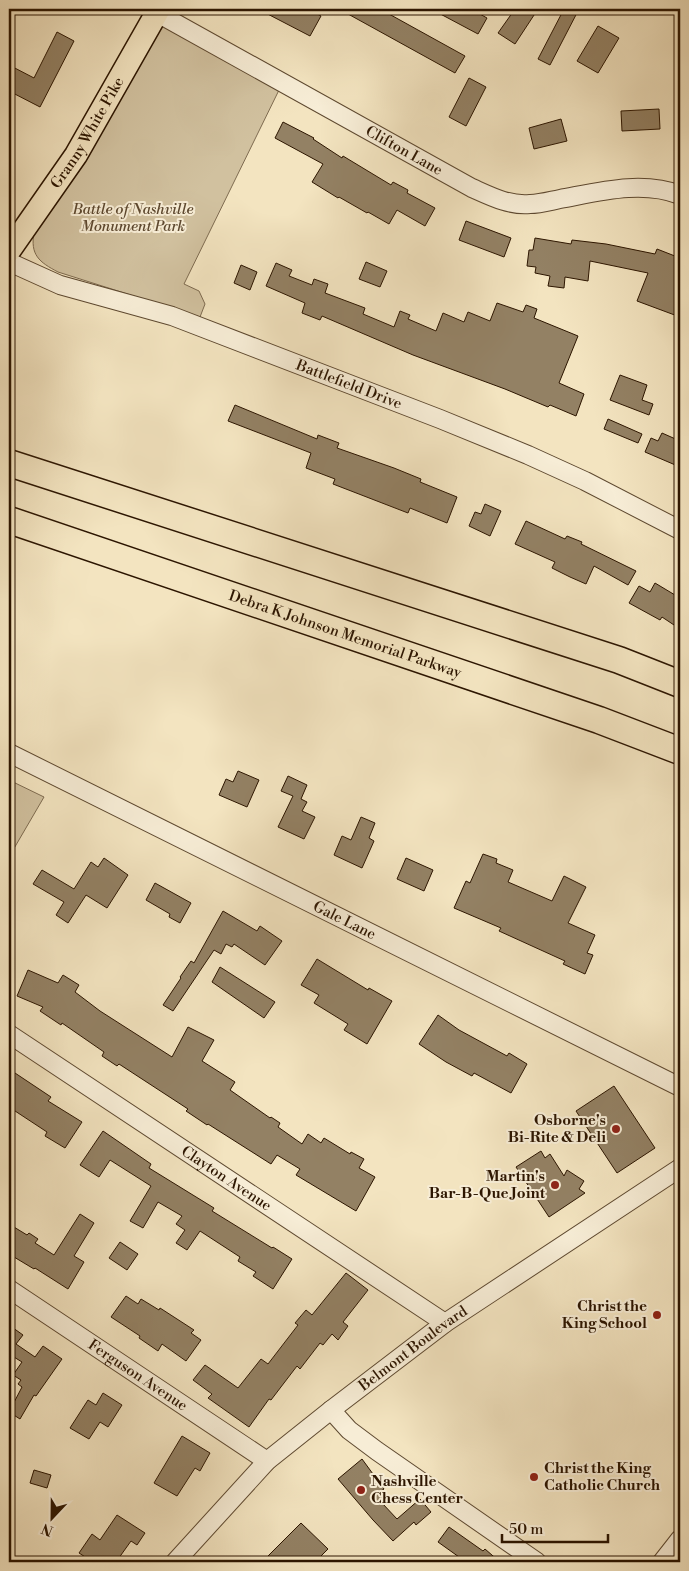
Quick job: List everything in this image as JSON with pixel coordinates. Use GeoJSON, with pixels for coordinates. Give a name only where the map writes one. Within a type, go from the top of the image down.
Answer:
{"type":"FeatureCollection","features":[{"type":"Feature","properties":{"kind":"highway"},"geometry":{"type":"LineString","coordinates":[[9,463],[619,660],[680,684]]}},
{"type":"Feature","properties":{"kind":"highway","name":"Debra K Johnson Memorial Parkway"},"geometry":{"type":"LineString","coordinates":[[9,520],[590,717],[680,751]]}},
{"type":"Feature","properties":{"kind":"main road","name":"Granny White Pike"},"geometry":{"type":"LineString","coordinates":[[9,251],[76,154],[156,10]]}},
{"type":"Feature","properties":{"kind":"street","name":"Clifton Lane"},"geometry":{"type":"LineString","coordinates":[[156,10],[208,42],[472,188],[494,198],[515,204],[530,204],[588,193],[640,188],[680,195]]}},
{"type":"Feature","properties":{"kind":"street","name":"Battlefield Drive"},"geometry":{"type":"LineString","coordinates":[[9,262],[60,285],[172,316],[440,419],[585,481],[680,530]]}},
{"type":"Feature","properties":{"kind":"street","name":"Gale Lane"},"geometry":{"type":"LineString","coordinates":[[9,753],[680,1088]]}},
{"type":"Feature","properties":{"kind":"street","name":"Clayton Avenue"},"geometry":{"type":"LineString","coordinates":[[9,1034],[444,1323]]}},
{"type":"Feature","properties":{"kind":"street","name":"Belmont Boulevard"},"geometry":{"type":"LineString","coordinates":[[175,1562],[267,1461],[331,1410],[444,1323],[680,1168]]}},
{"type":"Feature","properties":{"kind":"street","name":"Ferguson Avenue"},"geometry":{"type":"LineString","coordinates":[[9,1289],[267,1461]]}},
{"type":"Feature","properties":{"kind":"street"},"geometry":{"type":"LineString","coordinates":[[331,1410],[349,1430],[381,1454],[538,1562]]}},
{"type":"Feature","properties":{"kind":"street"},"geometry":{"type":"LineString","coordinates":[[662,1562],[680,1539]]}},
{"type":"Feature","properties":{"kind":"green space","name":"Battle of Nashville Monument Park"},"geometry":{"type":"Polygon","coordinates":[[[159,21],[280,88],[184,284],[199,291],[205,304],[200,317],[58,272],[37,257],[33,247],[34,232],[159,21]]]}},
{"type":"Feature","properties":{"kind":"green space"},"geometry":{"type":"Polygon","coordinates":[[[9,780],[44,797],[9,857],[9,780]]]}},
{"type":"Feature","properties":{"kind":"building"},"geometry":{"type":"Polygon","coordinates":[[[258,9],[308,9],[321,16],[310,36],[258,9]]]}},
{"type":"Feature","properties":{"kind":"building"},"geometry":{"type":"Polygon","coordinates":[[[339,9],[380,9],[465,56],[455,73],[339,9]]]}},
{"type":"Feature","properties":{"kind":"building"},"geometry":{"type":"Polygon","coordinates":[[[431,9],[471,9],[487,18],[478,34],[431,9]]]}},
{"type":"Feature","properties":{"kind":"building"},"geometry":{"type":"Polygon","coordinates":[[[515,9],[538,9],[515,44],[498,33],[515,9]]]}},
{"type":"Feature","properties":{"kind":"building"},"geometry":{"type":"Polygon","coordinates":[[[564,9],[579,9],[550,65],[538,59],[564,9]]]}},
{"type":"Feature","properties":{"kind":"building"},"geometry":{"type":"Polygon","coordinates":[[[598,26],[619,38],[598,73],[577,61],[598,26]]]}},
{"type":"Feature","properties":{"kind":"building"},"geometry":{"type":"Polygon","coordinates":[[[57,32],[74,41],[40,107],[9,91],[9,65],[34,78],[57,32]]]}},
{"type":"Feature","properties":{"kind":"building"},"geometry":{"type":"Polygon","coordinates":[[[469,78],[486,87],[466,126],[449,117],[469,78]]]}},
{"type":"Feature","properties":{"kind":"building"},"geometry":{"type":"Polygon","coordinates":[[[659,109],[660,129],[622,131],[621,111],[659,109]]]}},
{"type":"Feature","properties":{"kind":"building"},"geometry":{"type":"Polygon","coordinates":[[[561,119],[567,141],[534,149],[529,128],[561,119]]]}},
{"type":"Feature","properties":{"kind":"building"},"geometry":{"type":"Polygon","coordinates":[[[283,122],[314,138],[342,158],[343,156],[391,185],[393,182],[408,190],[407,193],[435,208],[425,226],[397,210],[389,224],[338,198],[312,182],[323,164],[275,138],[283,122]]]}},
{"type":"Feature","properties":{"kind":"building"},"geometry":{"type":"Polygon","coordinates":[[[466,221],[511,238],[504,257],[459,240],[466,221]]]}},
{"type":"Feature","properties":{"kind":"building"},"geometry":{"type":"Polygon","coordinates":[[[535,238],[571,244],[572,240],[606,244],[655,254],[657,249],[680,258],[680,317],[637,301],[648,273],[590,261],[588,281],[565,277],[564,288],[548,286],[550,276],[535,273],[536,267],[527,266],[529,250],[533,250],[535,238]]]}},
{"type":"Feature","properties":{"kind":"building"},"geometry":{"type":"Polygon","coordinates":[[[366,262],[387,271],[380,287],[359,279],[366,262]]]}},
{"type":"Feature","properties":{"kind":"building"},"geometry":{"type":"Polygon","coordinates":[[[276,263],[292,270],[289,276],[312,285],[314,279],[328,284],[325,293],[365,308],[363,314],[394,327],[400,311],[410,315],[408,319],[436,331],[443,313],[464,322],[468,312],[490,321],[497,303],[523,312],[526,305],[537,309],[534,318],[578,336],[559,383],[584,394],[576,416],[413,355],[322,316],[320,320],[302,313],[305,303],[266,286],[276,263]]]}},
{"type":"Feature","properties":{"kind":"building"},"geometry":{"type":"Polygon","coordinates":[[[241,265],[257,272],[250,290],[234,283],[241,265]]]}},
{"type":"Feature","properties":{"kind":"building"},"geometry":{"type":"Polygon","coordinates":[[[620,375],[647,385],[642,400],[653,404],[649,415],[610,400],[620,375]]]}},
{"type":"Feature","properties":{"kind":"building"},"geometry":{"type":"Polygon","coordinates":[[[235,405],[317,439],[318,435],[339,443],[337,448],[421,479],[420,482],[457,497],[447,523],[410,508],[408,513],[333,484],[335,479],[306,468],[311,453],[228,421],[235,405]]]}},
{"type":"Feature","properties":{"kind":"building"},"geometry":{"type":"Polygon","coordinates":[[[608,419],[642,434],[638,443],[604,429],[608,419]]]}},
{"type":"Feature","properties":{"kind":"building"},"geometry":{"type":"Polygon","coordinates":[[[662,433],[680,441],[680,467],[645,452],[651,438],[658,441],[662,433]]]}},
{"type":"Feature","properties":{"kind":"building"},"geometry":{"type":"Polygon","coordinates":[[[485,504],[501,511],[490,536],[469,526],[475,512],[481,514],[485,504]]]}},
{"type":"Feature","properties":{"kind":"building"},"geometry":{"type":"Polygon","coordinates":[[[526,521],[565,539],[567,536],[582,542],[581,544],[636,571],[628,585],[594,566],[586,584],[570,577],[552,568],[555,562],[515,544],[526,521]]]}},
{"type":"Feature","properties":{"kind":"building"},"geometry":{"type":"Polygon","coordinates":[[[655,583],[680,598],[680,623],[677,621],[674,625],[662,617],[660,620],[629,603],[639,586],[650,592],[655,583]]]}},
{"type":"Feature","properties":{"kind":"building"},"geometry":{"type":"Polygon","coordinates":[[[238,771],[259,780],[247,807],[219,795],[226,779],[233,782],[238,771]]]}},
{"type":"Feature","properties":{"kind":"building"},"geometry":{"type":"Polygon","coordinates":[[[288,776],[307,785],[301,799],[307,802],[302,811],[315,817],[304,839],[278,827],[293,796],[281,791],[288,776]]]}},
{"type":"Feature","properties":{"kind":"building"},"geometry":{"type":"Polygon","coordinates":[[[361,817],[375,823],[369,838],[374,841],[362,868],[334,855],[342,836],[351,840],[361,817]]]}},
{"type":"Feature","properties":{"kind":"building"},"geometry":{"type":"Polygon","coordinates":[[[483,854],[497,859],[496,863],[513,870],[508,882],[552,901],[564,876],[586,887],[568,923],[595,935],[587,953],[593,955],[585,974],[563,964],[565,961],[499,931],[501,928],[454,908],[466,881],[470,883],[483,854]]]}},
{"type":"Feature","properties":{"kind":"building"},"geometry":{"type":"Polygon","coordinates":[[[104,858],[128,875],[107,908],[86,895],[68,923],[56,915],[64,902],[33,884],[42,870],[74,889],[91,862],[98,867],[104,858]]]}},
{"type":"Feature","properties":{"kind":"building"},"geometry":{"type":"Polygon","coordinates":[[[406,858],[433,870],[424,891],[397,879],[406,858]]]}},
{"type":"Feature","properties":{"kind":"building"},"geometry":{"type":"Polygon","coordinates":[[[155,883],[191,903],[180,923],[169,917],[170,914],[146,900],[155,883]]]}},
{"type":"Feature","properties":{"kind":"building"},"geometry":{"type":"Polygon","coordinates":[[[223,911],[257,931],[260,926],[282,941],[265,965],[234,944],[232,947],[226,944],[221,954],[214,950],[173,1011],[163,1005],[191,961],[194,963],[223,911]]]}},
{"type":"Feature","properties":{"kind":"building"},"geometry":{"type":"Polygon","coordinates":[[[317,959],[368,990],[369,988],[392,1001],[367,1044],[344,1030],[348,1024],[314,1003],[319,995],[301,985],[317,959]]]}},
{"type":"Feature","properties":{"kind":"building"},"geometry":{"type":"Polygon","coordinates":[[[220,967],[275,1002],[264,1018],[212,982],[220,967]]]}},
{"type":"Feature","properties":{"kind":"building"},"geometry":{"type":"Polygon","coordinates":[[[28,970],[58,983],[63,975],[79,985],[75,992],[100,1011],[172,1057],[188,1027],[214,1040],[202,1061],[235,1082],[230,1090],[280,1123],[278,1127],[302,1144],[308,1134],[321,1143],[324,1138],[350,1154],[351,1152],[364,1159],[359,1168],[375,1177],[356,1211],[296,1175],[300,1169],[277,1155],[271,1164],[207,1125],[186,1111],[188,1109],[119,1064],[117,1066],[102,1056],[104,1052],[62,1023],[61,1025],[40,1011],[43,1007],[17,996],[28,970]]]}},
{"type":"Feature","properties":{"kind":"building"},"geometry":{"type":"Polygon","coordinates":[[[438,1015],[459,1030],[507,1056],[509,1053],[527,1064],[511,1093],[474,1073],[472,1076],[419,1044],[438,1015]]]}},
{"type":"Feature","properties":{"kind":"building"},"geometry":{"type":"Polygon","coordinates":[[[9,1069],[51,1097],[48,1101],[82,1122],[65,1148],[45,1136],[47,1132],[9,1107],[9,1069]]]}},
{"type":"Feature","properties":{"kind":"building","name":"Osborne's Bi-Rite & Deli"},"geometry":{"type":"Polygon","coordinates":[[[614,1086],[655,1148],[617,1173],[576,1111],[614,1086]]]}},
{"type":"Feature","properties":{"kind":"building"},"geometry":{"type":"Polygon","coordinates":[[[103,1131],[151,1164],[149,1168],[214,1208],[212,1211],[292,1259],[273,1289],[253,1276],[256,1272],[238,1261],[240,1257],[200,1231],[187,1250],[176,1243],[185,1230],[176,1224],[182,1216],[158,1202],[143,1228],[130,1221],[151,1186],[110,1160],[99,1177],[80,1165],[103,1131]]]}},
{"type":"Feature","properties":{"kind":"building","name":"Martin's Bar-B-Que Joint"},"geometry":{"type":"Polygon","coordinates":[[[541,1151],[545,1158],[550,1154],[564,1176],[567,1170],[584,1181],[579,1189],[585,1193],[549,1217],[516,1167],[541,1151]]]}},
{"type":"Feature","properties":{"kind":"building"},"geometry":{"type":"Polygon","coordinates":[[[80,1214],[94,1223],[74,1256],[84,1262],[68,1289],[9,1254],[9,1224],[27,1235],[29,1233],[38,1239],[35,1243],[54,1255],[80,1214]]]}},
{"type":"Feature","properties":{"kind":"building"},"geometry":{"type":"Polygon","coordinates":[[[120,1242],[138,1254],[127,1270],[109,1258],[120,1242]]]}},
{"type":"Feature","properties":{"kind":"building"},"geometry":{"type":"Polygon","coordinates":[[[346,1273],[368,1290],[343,1322],[348,1326],[338,1340],[332,1334],[323,1345],[320,1343],[300,1369],[297,1366],[271,1400],[269,1399],[249,1427],[208,1398],[212,1394],[193,1380],[205,1365],[238,1388],[261,1359],[268,1364],[298,1325],[295,1323],[306,1310],[312,1315],[346,1273]]]}},
{"type":"Feature","properties":{"kind":"building"},"geometry":{"type":"Polygon","coordinates":[[[126,1296],[138,1304],[141,1299],[159,1310],[160,1308],[194,1330],[191,1333],[201,1340],[186,1361],[162,1344],[158,1351],[139,1338],[140,1336],[111,1317],[126,1296]]]}},
{"type":"Feature","properties":{"kind":"building"},"geometry":{"type":"Polygon","coordinates":[[[9,1325],[23,1335],[16,1344],[35,1357],[43,1346],[62,1359],[36,1396],[34,1395],[20,1419],[9,1412],[22,1387],[18,1384],[21,1380],[13,1375],[22,1362],[9,1354],[9,1325]]]}},
{"type":"Feature","properties":{"kind":"building"},"geometry":{"type":"Polygon","coordinates":[[[103,1393],[122,1405],[108,1427],[100,1422],[89,1439],[70,1428],[88,1400],[96,1405],[103,1393]]]}},
{"type":"Feature","properties":{"kind":"building"},"geometry":{"type":"Polygon","coordinates":[[[182,1436],[210,1453],[200,1471],[195,1468],[177,1496],[154,1483],[182,1436]]]}},
{"type":"Feature","properties":{"kind":"building"},"geometry":{"type":"Polygon","coordinates":[[[362,1459],[384,1489],[381,1491],[385,1495],[380,1499],[382,1503],[397,1519],[420,1499],[431,1512],[416,1525],[414,1522],[393,1541],[338,1479],[362,1459]]]}},
{"type":"Feature","properties":{"kind":"building"},"geometry":{"type":"Polygon","coordinates":[[[34,1470],[51,1475],[47,1488],[30,1483],[34,1470]]]}},
{"type":"Feature","properties":{"kind":"building"},"geometry":{"type":"Polygon","coordinates":[[[117,1515],[145,1533],[137,1545],[131,1541],[116,1562],[93,1562],[79,1553],[92,1534],[100,1540],[117,1515]]]}},
{"type":"Feature","properties":{"kind":"building"},"geometry":{"type":"Polygon","coordinates":[[[301,1523],[328,1549],[315,1562],[262,1562],[301,1523]]]}},
{"type":"Feature","properties":{"kind":"building"},"geometry":{"type":"Polygon","coordinates":[[[449,1527],[483,1551],[485,1549],[500,1562],[466,1562],[438,1542],[449,1527]]]}},
{"type":"Feature","properties":{"kind":"place","name":"Osborne's Bi-Rite & Deli"},"geometry":{"type":"Point","coordinates":[616,1129]}},
{"type":"Feature","properties":{"kind":"place","name":"Martin's Bar-B-Que Joint"},"geometry":{"type":"Point","coordinates":[555,1185]}},
{"type":"Feature","properties":{"kind":"place","name":"Christ the King School"},"geometry":{"type":"Point","coordinates":[657,1315]}},
{"type":"Feature","properties":{"kind":"place","name":"Christ the King Catholic Church"},"geometry":{"type":"Point","coordinates":[534,1477]}},
{"type":"Feature","properties":{"kind":"place","name":"Nashville Chess Center"},"geometry":{"type":"Point","coordinates":[361,1490]}}]}
